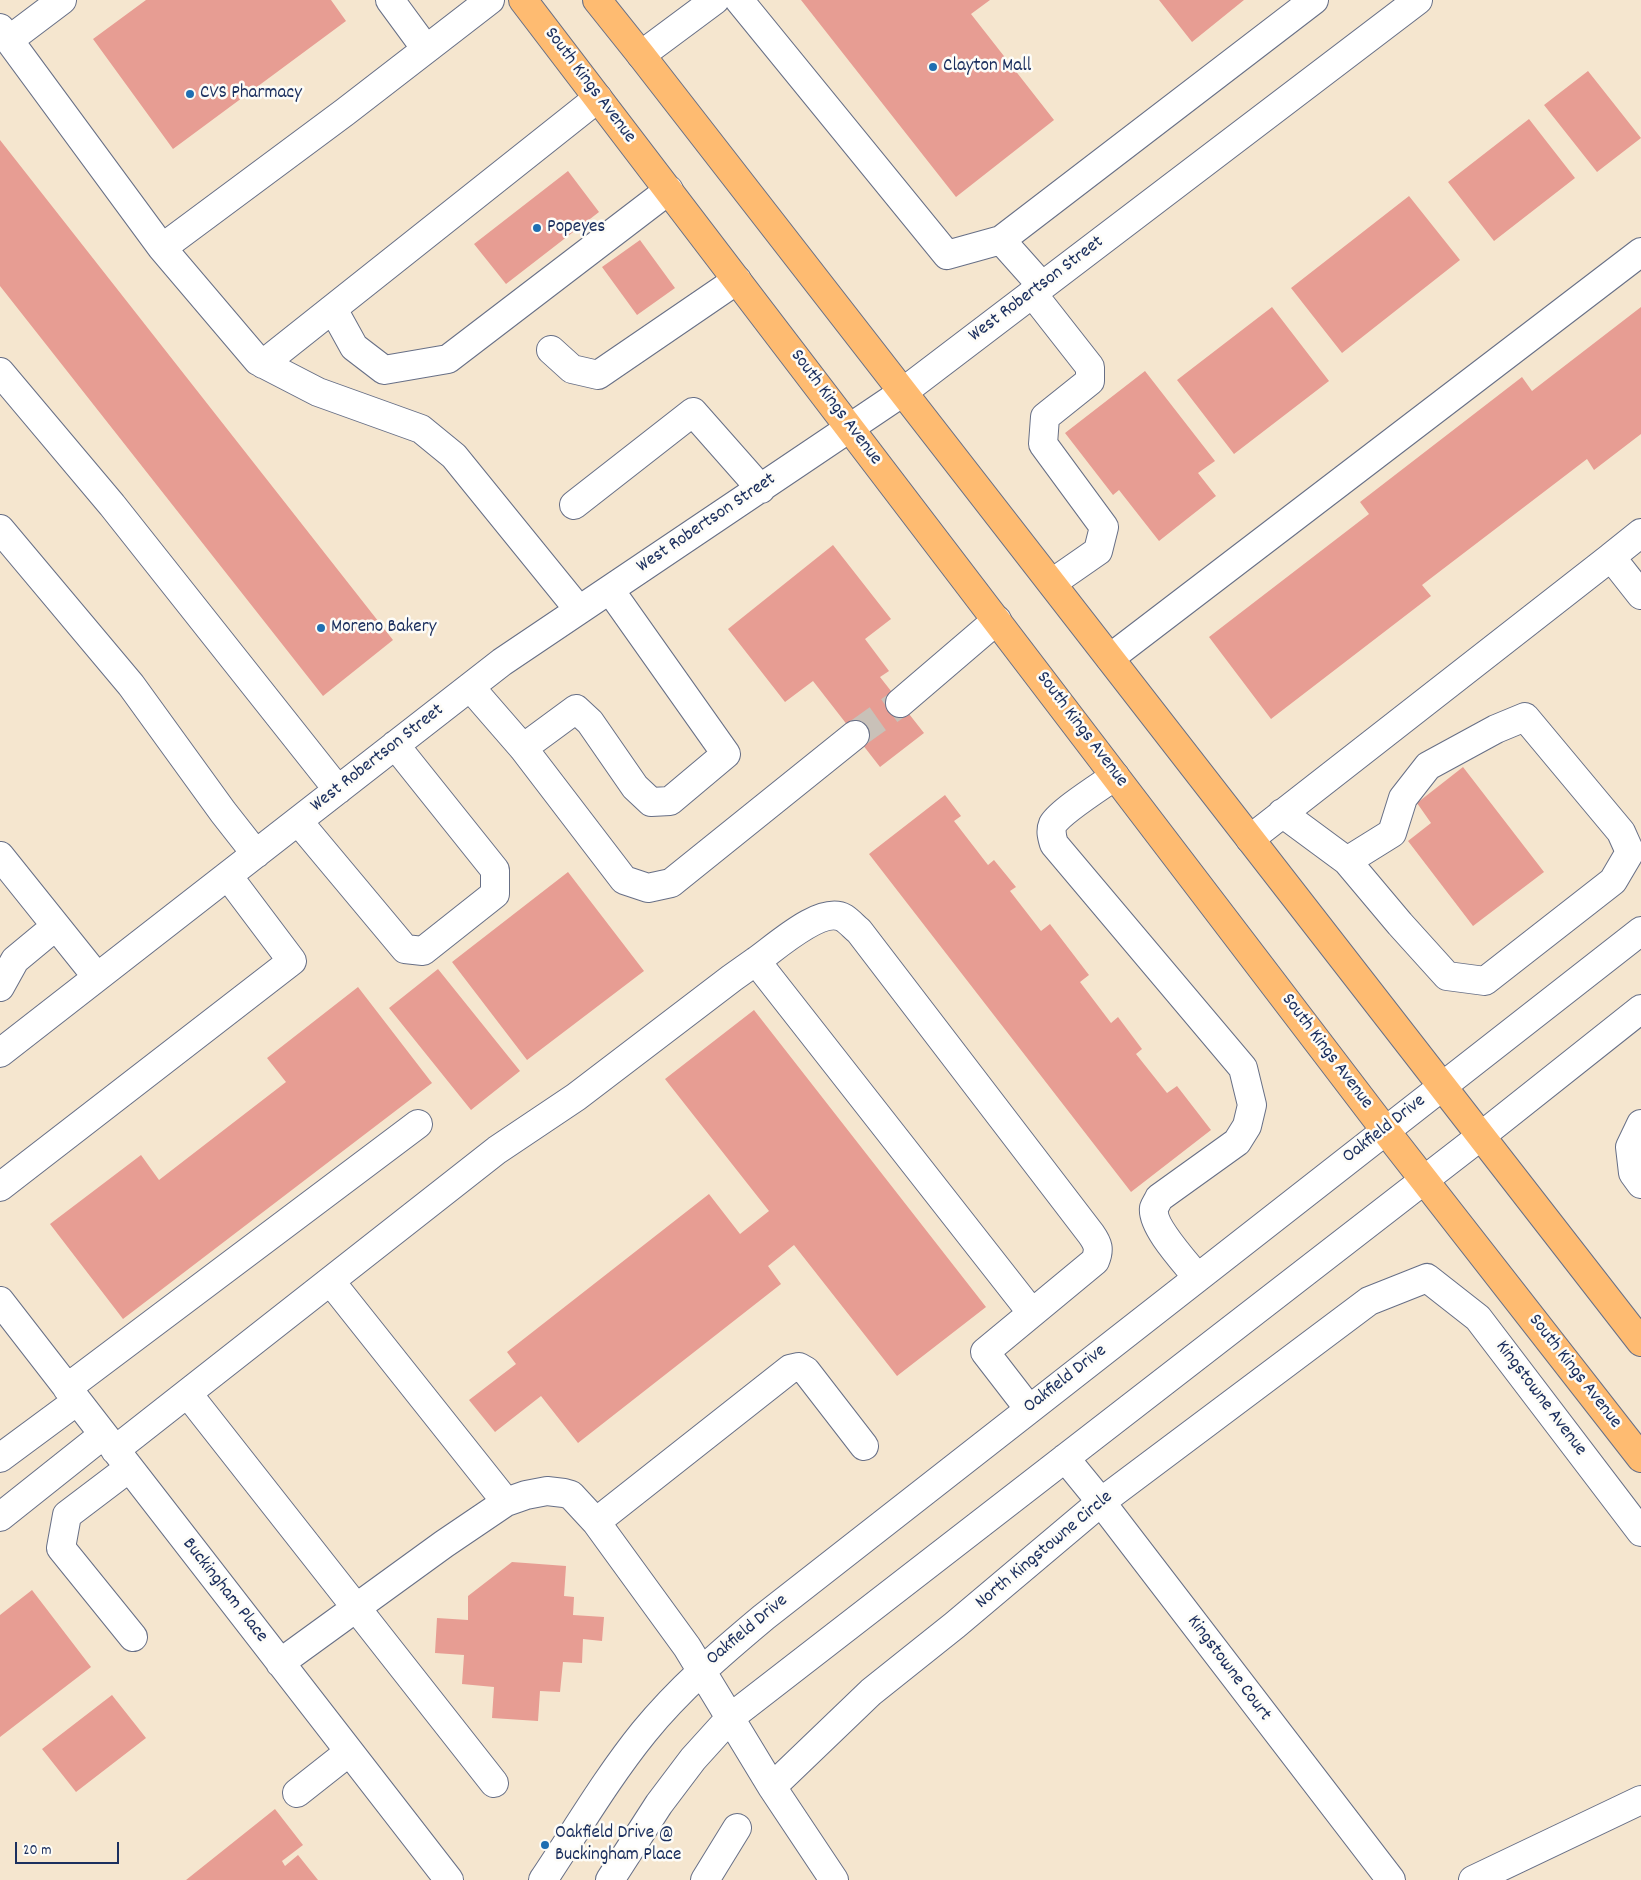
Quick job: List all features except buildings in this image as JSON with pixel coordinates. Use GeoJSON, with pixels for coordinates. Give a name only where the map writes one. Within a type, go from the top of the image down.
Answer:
{"type":"FeatureCollection","features":[{"type":"Feature","properties":{"kind":"main road","name":"South Kings Avenue"},"geometry":{"type":"LineString","coordinates":[[523,0],[1423,1179],[1641,1458]]}},
{"type":"Feature","properties":{"kind":"main road"},"geometry":{"type":"LineString","coordinates":[[597,0],[1641,1342]]}},
{"type":"Feature","properties":{"kind":"main road"},"geometry":{"type":"LineString","coordinates":[[1575,1374],[1641,1441]]}},
{"type":"Feature","properties":{"kind":"street"},"geometry":{"type":"LineString","coordinates":[[62,0],[4,34],[162,248],[258,361],[318,392],[421,429],[454,456],[579,610]]}},
{"type":"Feature","properties":{"kind":"street"},"geometry":{"type":"LineString","coordinates":[[390,0],[426,49]]}},
{"type":"Feature","properties":{"kind":"street"},"geometry":{"type":"LineString","coordinates":[[162,248],[345,112],[490,0]]}},
{"type":"Feature","properties":{"kind":"street"},"geometry":{"type":"LineString","coordinates":[[641,55],[715,0]]}},
{"type":"Feature","properties":{"kind":"street"},"geometry":{"type":"LineString","coordinates":[[739,0],[947,255],[1001,240],[1314,0]]}},
{"type":"Feature","properties":{"kind":"street","name":"West Robertson Street"},"geometry":{"type":"LineString","coordinates":[[0,1052],[502,662],[903,392],[1418,0]]}},
{"type":"Feature","properties":{"kind":"street"},"geometry":{"type":"LineString","coordinates":[[263,364],[598,98]]}},
{"type":"Feature","properties":{"kind":"street"},"geometry":{"type":"LineString","coordinates":[[333,309],[354,347],[384,370],[448,359],[668,190]]}},
{"type":"Feature","properties":{"kind":"street"},"geometry":{"type":"LineString","coordinates":[[1001,240],[1090,367],[1090,381],[1045,417],[1044,444],[1104,527],[1098,550],[1052,584]]}},
{"type":"Feature","properties":{"kind":"street"},"geometry":{"type":"LineString","coordinates":[[1110,658],[1641,252]]}},
{"type":"Feature","properties":{"kind":"street"},"geometry":{"type":"LineString","coordinates":[[551,350],[572,369],[598,376],[737,280]]}},
{"type":"Feature","properties":{"kind":"street"},"geometry":{"type":"LineString","coordinates":[[0,372],[112,505],[338,790]]}},
{"type":"Feature","properties":{"kind":"street"},"geometry":{"type":"LineString","coordinates":[[574,505],[693,412],[761,489]]}},
{"type":"Feature","properties":{"kind":"street"},"geometry":{"type":"LineString","coordinates":[[0,529],[131,685],[223,812],[256,854]]}},
{"type":"Feature","properties":{"kind":"street"},"geometry":{"type":"LineString","coordinates":[[1250,838],[1641,533]]}},
{"type":"Feature","properties":{"kind":"street"},"geometry":{"type":"LineString","coordinates":[[1611,557],[1641,594]]}},
{"type":"Feature","properties":{"kind":"street"},"geometry":{"type":"LineString","coordinates":[[523,748],[576,709],[590,722],[635,787],[651,802],[670,801],[726,754],[610,590]]}},
{"type":"Feature","properties":{"kind":"street"},"geometry":{"type":"LineString","coordinates":[[900,703],[997,620]]}},
{"type":"Feature","properties":{"kind":"street"},"geometry":{"type":"LineString","coordinates":[[470,688],[523,748],[624,880],[648,888],[671,883],[856,735]]}},
{"type":"Feature","properties":{"kind":"street"},"geometry":{"type":"LineString","coordinates":[[1282,813],[1346,861],[1447,976],[1485,981],[1613,881],[1630,852],[1525,717],[1496,729],[1428,766],[1403,798],[1392,833],[1346,861]]}},
{"type":"Feature","properties":{"kind":"street"},"geometry":{"type":"LineString","coordinates":[[298,821],[405,949],[423,950],[474,911],[495,894],[495,870],[395,746]]}},
{"type":"Feature","properties":{"kind":"street"},"geometry":{"type":"LineString","coordinates":[[1115,776],[1053,824],[1051,833],[1054,844],[1243,1068],[1252,1105],[1247,1126],[1237,1142],[1160,1198],[1154,1208],[1155,1217],[1161,1230],[1198,1277]]}},
{"type":"Feature","properties":{"kind":"street"},"geometry":{"type":"LineString","coordinates":[[0,856],[98,977]]}},
{"type":"Feature","properties":{"kind":"street"},"geometry":{"type":"LineString","coordinates":[[0,1187],[292,961],[228,876]]}},
{"type":"Feature","properties":{"kind":"street"},"geometry":{"type":"LineString","coordinates":[[0,1517],[116,1451],[497,1150],[576,1097],[732,978],[810,922],[829,915],[843,918],[859,931],[1086,1226],[1098,1245],[1099,1253],[1095,1260],[985,1352],[1029,1409]]}},
{"type":"Feature","properties":{"kind":"street"},"geometry":{"type":"LineString","coordinates":[[0,987],[15,960],[56,926]]}},
{"type":"Feature","properties":{"kind":"street","name":"Oakfield Drive"},"geometry":{"type":"LineString","coordinates":[[543,1880],[601,1790],[644,1732],[702,1669],[764,1616],[1641,931]]}},
{"type":"Feature","properties":{"kind":"street"},"geometry":{"type":"LineString","coordinates":[[756,962],[1032,1313]]}},
{"type":"Feature","properties":{"kind":"street"},"geometry":{"type":"LineString","coordinates":[[610,1880],[659,1804],[693,1759],[731,1717],[1423,1179],[1481,1136],[1641,1009]]}},
{"type":"Feature","properties":{"kind":"street"},"geometry":{"type":"LineString","coordinates":[[0,1458],[72,1394],[418,1124]]}},
{"type":"Feature","properties":{"kind":"street"},"geometry":{"type":"LineString","coordinates":[[1641,1124],[1630,1147],[1633,1174],[1641,1184]]}},
{"type":"Feature","properties":{"kind":"street","name":"North Kingstowne Circle"},"geometry":{"type":"LineString","coordinates":[[772,1788],[871,1692],[955,1625],[1101,1502],[1369,1301],[1428,1278]]}},
{"type":"Feature","properties":{"kind":"street","name":"Kingstowne Avenue"},"geometry":{"type":"LineString","coordinates":[[1428,1278],[1478,1318],[1641,1532]]}},
{"type":"Feature","properties":{"kind":"street"},"geometry":{"type":"LineString","coordinates":[[331,1282],[506,1502]]}},
{"type":"Feature","properties":{"kind":"street","name":"Buckingham Place"},"geometry":{"type":"LineString","coordinates":[[0,1301],[448,1880]]}},
{"type":"Feature","properties":{"kind":"street"},"geometry":{"type":"LineString","coordinates":[[596,1522],[790,1369],[798,1367],[806,1371],[864,1446]]}},
{"type":"Feature","properties":{"kind":"street"},"geometry":{"type":"LineString","coordinates":[[188,1394],[494,1783]]}},
{"type":"Feature","properties":{"kind":"street"},"geometry":{"type":"LineString","coordinates":[[116,1451],[67,1515],[61,1548],[133,1637]]}},
{"type":"Feature","properties":{"kind":"street","name":"Kingstowne Court"},"geometry":{"type":"LineString","coordinates":[[1065,1458],[1101,1502],[1391,1880]]}},
{"type":"Feature","properties":{"kind":"street"},"geometry":{"type":"LineString","coordinates":[[280,1663],[444,1544],[506,1502],[526,1495],[547,1491],[571,1495],[596,1522],[702,1669],[772,1788],[834,1880]]}},
{"type":"Feature","properties":{"kind":"street"},"geometry":{"type":"LineString","coordinates":[[297,1793],[349,1752]]}},
{"type":"Feature","properties":{"kind":"street"},"geometry":{"type":"LineString","coordinates":[[1473,1880],[1641,1800]]}},
{"type":"Feature","properties":{"kind":"street"},"geometry":{"type":"LineString","coordinates":[[705,1880],[737,1828]]}},
{"type":"Feature","properties":{"kind":"tunnel"},"geometry":{"type":"LineString","coordinates":[[855,735],[900,703]]}},
{"type":"Feature","properties":{"kind":"place","name":"Clayton Mall"},"geometry":{"type":"Point","coordinates":[933,67]}},
{"type":"Feature","properties":{"kind":"place","name":"CVS Pharmacy"},"geometry":{"type":"Point","coordinates":[190,94]}},
{"type":"Feature","properties":{"kind":"place","name":"Popeyes"},"geometry":{"type":"Point","coordinates":[537,228]}},
{"type":"Feature","properties":{"kind":"place","name":"Moreno Bakery"},"geometry":{"type":"Point","coordinates":[321,628]}},
{"type":"Feature","properties":{"kind":"place","name":"Oakfield Drive @ Buckingham Place"},"geometry":{"type":"Point","coordinates":[545,1845]}}]}
